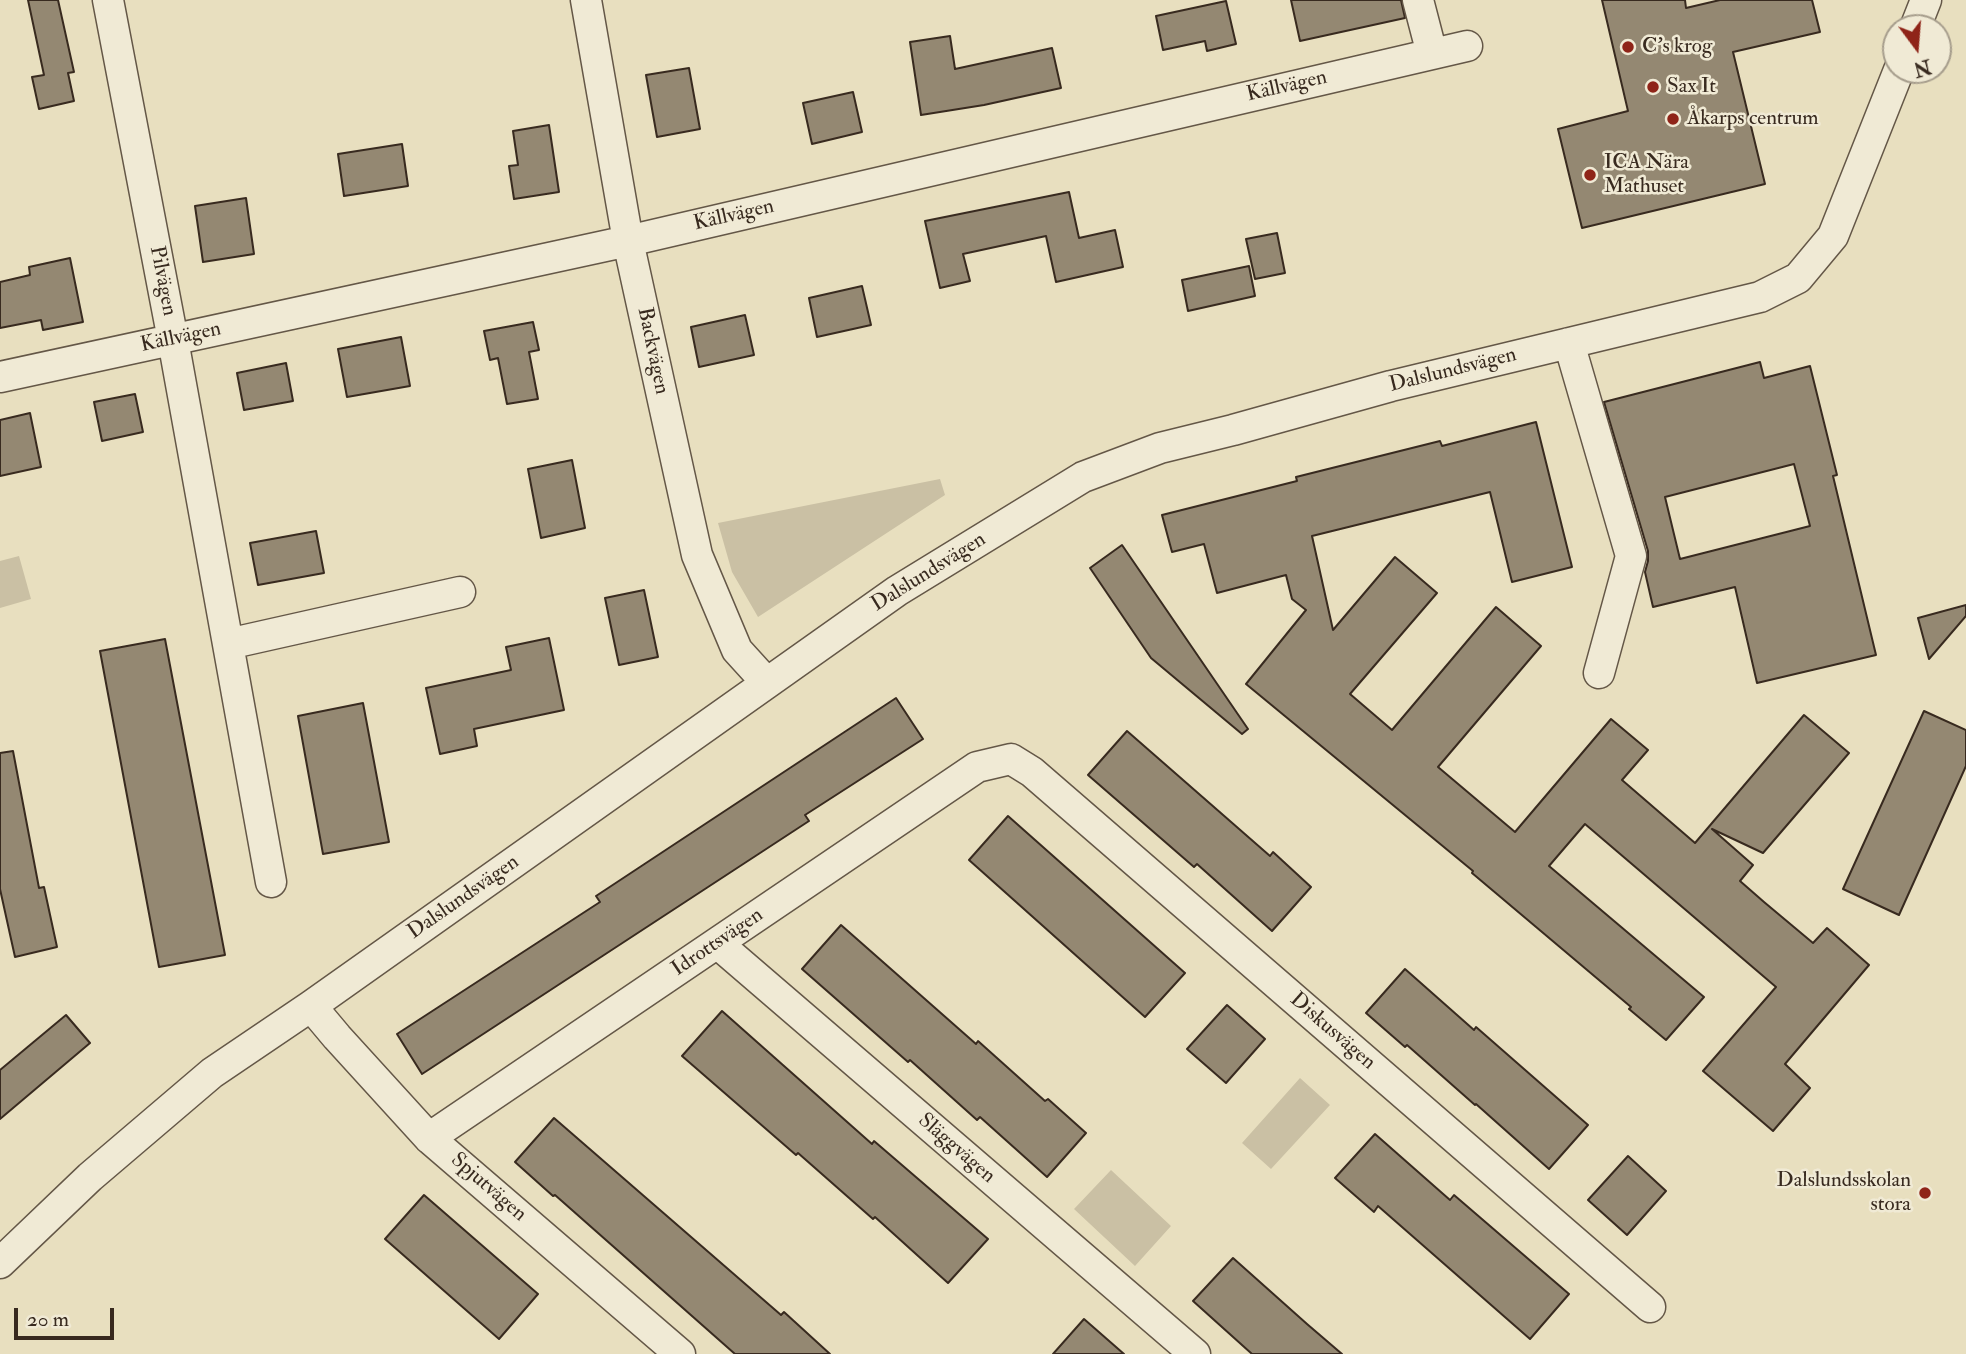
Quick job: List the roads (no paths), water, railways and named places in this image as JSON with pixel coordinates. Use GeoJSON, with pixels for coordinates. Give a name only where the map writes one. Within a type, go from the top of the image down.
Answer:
{"type":"FeatureCollection","features":[{"type":"Feature","properties":{"kind":"street","name":"Pilvägen"},"geometry":{"type":"LineString","coordinates":[[108,0],[173,340],[271,882]]}},
{"type":"Feature","properties":{"kind":"street","name":"Backvägen"},"geometry":{"type":"LineString","coordinates":[[586,0],[628,241],[697,555],[737,650],[767,683]]}},
{"type":"Feature","properties":{"kind":"street"},"geometry":{"type":"LineString","coordinates":[[1419,0],[1432,54]]}},
{"type":"Feature","properties":{"kind":"street","name":"Källvägen"},"geometry":{"type":"LineString","coordinates":[[0,377],[628,241],[1467,46]]}},
{"type":"Feature","properties":{"kind":"street","name":"Dalslundsvägen"},"geometry":{"type":"LineString","coordinates":[[0,1263],[90,1177],[212,1073],[311,1006],[897,591],[1083,477],[1160,448],[1391,386],[1760,297],[1798,278],[1833,236],[1893,84]]}},
{"type":"Feature","properties":{"kind":"street"},"geometry":{"type":"LineString","coordinates":[[1569,342],[1631,556],[1599,673]]}},
{"type":"Feature","properties":{"kind":"street"},"geometry":{"type":"LineString","coordinates":[[228,644],[460,592]]}},
{"type":"Feature","properties":{"kind":"street","name":"Idrottsvägen"},"geometry":{"type":"LineString","coordinates":[[429,1138],[977,767],[1011,759]]}},
{"type":"Feature","properties":{"kind":"street","name":"Diskusvägen"},"geometry":{"type":"LineString","coordinates":[[1011,759],[1032,772],[1650,1307]]}},
{"type":"Feature","properties":{"kind":"street","name":"Släggvägen"},"geometry":{"type":"LineString","coordinates":[[717,943],[1195,1354]]}},
{"type":"Feature","properties":{"kind":"street","name":"Spjutvägen"},"geometry":{"type":"LineString","coordinates":[[311,1006],[429,1138],[680,1354]]}},
{"type":"Feature","properties":{"kind":"place","name":"C's krog"},"geometry":{"type":"Point","coordinates":[1628,47]}},
{"type":"Feature","properties":{"kind":"place","name":"Sax It"},"geometry":{"type":"Point","coordinates":[1653,87]}},
{"type":"Feature","properties":{"kind":"place","name":"Åkarps centrum"},"geometry":{"type":"Point","coordinates":[1673,119]}},
{"type":"Feature","properties":{"kind":"place","name":"ICA Nära Mathuset"},"geometry":{"type":"Point","coordinates":[1590,175]}},
{"type":"Feature","properties":{"kind":"place","name":"Dalslundsskolan stora"},"geometry":{"type":"Point","coordinates":[1925,1193]}}]}
